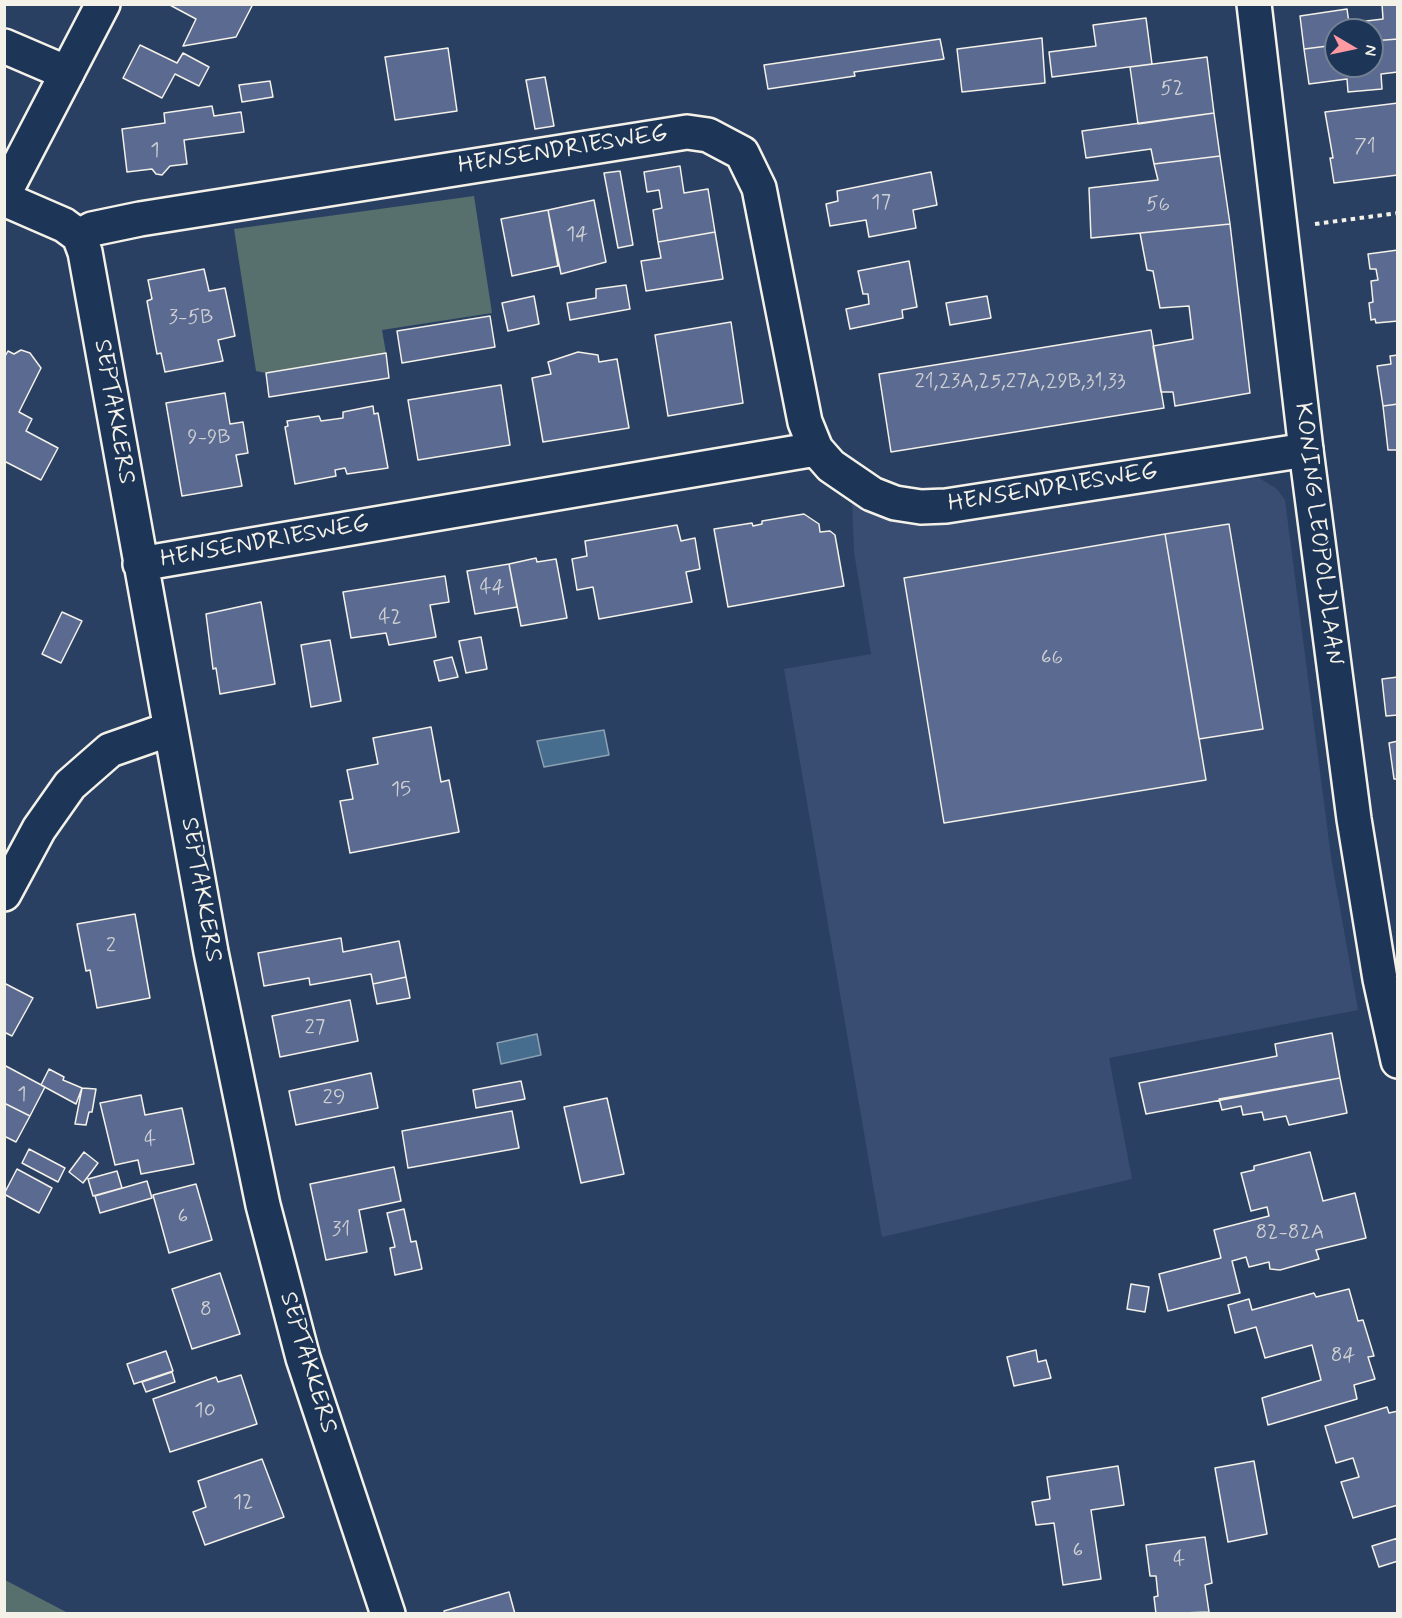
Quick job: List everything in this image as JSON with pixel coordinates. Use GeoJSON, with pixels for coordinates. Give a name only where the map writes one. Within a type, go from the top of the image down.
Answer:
{"type":"FeatureCollection","features":[{"type":"Feature","properties":{"kind":"street"},"geometry":{"type":"LineString","coordinates":[[79,236],[5,191],[103,4]]}},
{"type":"Feature","properties":{"kind":"street","name":"KONING LEOPOLDLAAN"},"geometry":{"type":"LineString","coordinates":[[1254,4],[1306,450],[1354,819],[1380,979],[1398,1061]]}},
{"type":"Feature","properties":{"kind":"street"},"geometry":{"type":"LineString","coordinates":[[4,46],[68,73]]}},
{"type":"Feature","properties":{"kind":"street","name":"HENSENDRIESWEG"},"geometry":{"type":"LineString","coordinates":[[79,236],[92,230],[130,221],[221,206],[687,132],[708,135],[742,153],[759,188],[805,422],[816,449],[831,466],[872,494],[895,503],[921,507],[945,506],[1306,450]]}},
{"type":"Feature","properties":{"kind":"street","name":"SEPTAKKERS"},"geometry":{"type":"LineString","coordinates":[[79,236],[89,274],[211,952],[262,1205],[303,1358],[388,1614]]}},
{"type":"Feature","properties":{"kind":"street","name":"HENSENDRIESWEG"},"geometry":{"type":"LineString","coordinates":[[140,564],[816,449]]}},
{"type":"Feature","properties":{"kind":"street"},"geometry":{"type":"LineString","coordinates":[[4,894],[39,829],[70,785],[110,750],[170,729]]}},
{"type":"Feature","properties":{"kind":"path"},"geometry":{"type":"LineString","coordinates":[[1281,228],[1398,213]]}},
{"type":"Feature","properties":{"kind":"shaded area"},"geometry":{"type":"Polygon","coordinates":[[[1228,476],[1259,478],[1277,489],[1285,500],[1331,857],[1358,1010],[1109,1058],[1132,1179],[882,1237],[784,669],[871,654],[854,552],[852,499],[901,521],[944,523],[1228,476]]]}},
{"type":"Feature","properties":{"kind":"shaded area"},"geometry":{"type":"Polygon","coordinates":[[[604,730],[609,755],[544,767],[537,741],[604,730]]]}},
{"type":"Feature","properties":{"kind":"shaded area"},"geometry":{"type":"Polygon","coordinates":[[[537,1034],[541,1055],[501,1064],[497,1043],[537,1034]]]}},
{"type":"Feature","properties":{"kind":"green space"},"geometry":{"type":"Polygon","coordinates":[[[474,196],[492,313],[382,330],[386,353],[266,373],[256,371],[234,229],[474,196]]]}},
{"type":"Feature","properties":{"kind":"green space"},"geometry":{"type":"Polygon","coordinates":[[[5,1580],[68,1613],[5,1613],[5,1580]]]}},
{"type":"Feature","properties":{"kind":"building"},"geometry":{"type":"Polygon","coordinates":[[[168,4],[253,4],[236,37],[183,46],[196,19],[168,4]]]}},
{"type":"Feature","properties":{"kind":"building"},"geometry":{"type":"Polygon","coordinates":[[[1382,4],[1398,4],[1398,39],[1384,40],[1382,4]]]}},
{"type":"Feature","properties":{"kind":"building"},"geometry":{"type":"Polygon","coordinates":[[[1347,9],[1348,18],[1324,18],[1324,46],[1304,49],[1300,16],[1347,9]]]}},
{"type":"Feature","properties":{"kind":"building"},"geometry":{"type":"Polygon","coordinates":[[[1146,18],[1152,64],[1052,77],[1049,52],[1096,46],[1093,25],[1146,18]]]}},
{"type":"Feature","properties":{"kind":"building"},"geometry":{"type":"Polygon","coordinates":[[[1042,38],[1045,83],[962,92],[957,49],[1042,38]]]}},
{"type":"Feature","properties":{"kind":"building"},"geometry":{"type":"Polygon","coordinates":[[[940,39],[944,59],[854,72],[855,76],[768,89],[764,65],[940,39]]]}},
{"type":"Feature","properties":{"kind":"building"},"geometry":{"type":"Polygon","coordinates":[[[1398,39],[1398,72],[1384,74],[1384,40],[1398,39]]]}},
{"type":"Feature","properties":{"kind":"building"},"geometry":{"type":"Polygon","coordinates":[[[140,45],[177,63],[183,53],[209,67],[199,86],[175,74],[162,98],[123,78],[140,45]]]}},
{"type":"Feature","properties":{"kind":"building"},"geometry":{"type":"Polygon","coordinates":[[[1324,46],[1324,78],[1381,78],[1382,89],[1348,92],[1347,79],[1309,84],[1304,49],[1324,46]]]}},
{"type":"Feature","properties":{"kind":"building"},"geometry":{"type":"Polygon","coordinates":[[[448,48],[457,111],[395,120],[385,57],[448,48]]]}},
{"type":"Feature","properties":{"kind":"building"},"geometry":{"type":"Polygon","coordinates":[[[1207,57],[1214,113],[1138,124],[1130,67],[1207,57]]]}},
{"type":"Feature","properties":{"kind":"building"},"geometry":{"type":"Polygon","coordinates":[[[545,77],[554,126],[535,129],[526,80],[545,77]]]}},
{"type":"Feature","properties":{"kind":"building"},"geometry":{"type":"Polygon","coordinates":[[[270,81],[273,97],[242,102],[239,85],[270,81]]]}},
{"type":"Feature","properties":{"kind":"building"},"geometry":{"type":"Polygon","coordinates":[[[1398,103],[1398,175],[1334,183],[1330,158],[1333,158],[1325,112],[1398,103]]]}},
{"type":"Feature","properties":{"kind":"building"},"geometry":{"type":"Polygon","coordinates":[[[212,106],[214,116],[241,112],[244,132],[184,140],[187,164],[170,166],[162,175],[156,174],[152,169],[127,172],[122,129],[165,123],[164,113],[212,106]]]}},
{"type":"Feature","properties":{"kind":"building"},"geometry":{"type":"Polygon","coordinates":[[[1214,113],[1220,156],[1154,164],[1151,149],[1086,158],[1082,131],[1214,113]]]}},
{"type":"Feature","properties":{"kind":"building"},"geometry":{"type":"Polygon","coordinates":[[[1220,156],[1230,224],[1091,238],[1089,188],[1158,180],[1154,164],[1220,156]]]}},
{"type":"Feature","properties":{"kind":"building"},"geometry":{"type":"Polygon","coordinates":[[[680,166],[684,193],[708,189],[715,232],[658,242],[653,210],[662,208],[659,190],[647,192],[644,172],[680,166]]]}},
{"type":"Feature","properties":{"kind":"building"},"geometry":{"type":"Polygon","coordinates":[[[620,171],[633,245],[618,248],[604,173],[620,171]]]}},
{"type":"Feature","properties":{"kind":"building"},"geometry":{"type":"Polygon","coordinates":[[[931,172],[937,205],[913,210],[916,228],[869,237],[866,220],[830,226],[826,204],[838,201],[837,191],[931,172]]]}},
{"type":"Feature","properties":{"kind":"building"},"geometry":{"type":"Polygon","coordinates":[[[594,200],[606,262],[561,274],[548,210],[594,200]]]}},
{"type":"Feature","properties":{"kind":"building"},"geometry":{"type":"Polygon","coordinates":[[[548,210],[558,266],[512,276],[501,219],[548,210]]]}},
{"type":"Feature","properties":{"kind":"building"},"geometry":{"type":"Polygon","coordinates":[[[1230,224],[1250,393],[1175,406],[1173,392],[1161,392],[1153,346],[1193,339],[1189,306],[1160,308],[1153,271],[1147,270],[1140,233],[1230,224]]]}},
{"type":"Feature","properties":{"kind":"building"},"geometry":{"type":"Polygon","coordinates":[[[715,232],[723,279],[646,291],[641,261],[661,258],[658,242],[715,232]]]}},
{"type":"Feature","properties":{"kind":"building"},"geometry":{"type":"Polygon","coordinates":[[[1398,250],[1398,321],[1376,323],[1375,319],[1371,320],[1369,303],[1373,302],[1371,281],[1378,280],[1376,269],[1370,269],[1368,254],[1398,250]]]}},
{"type":"Feature","properties":{"kind":"building"},"geometry":{"type":"Polygon","coordinates":[[[909,261],[917,307],[902,310],[903,318],[850,329],[846,309],[869,304],[868,294],[863,294],[858,271],[909,261]]]}},
{"type":"Feature","properties":{"kind":"building"},"geometry":{"type":"Polygon","coordinates":[[[204,269],[209,291],[225,288],[235,336],[218,340],[223,361],[165,372],[161,353],[157,354],[147,301],[152,299],[148,280],[204,269]]]}},
{"type":"Feature","properties":{"kind":"building"},"geometry":{"type":"Polygon","coordinates":[[[626,285],[630,309],[570,320],[567,303],[596,298],[596,289],[626,285]]]}},
{"type":"Feature","properties":{"kind":"building"},"geometry":{"type":"Polygon","coordinates":[[[534,296],[539,324],[508,331],[502,303],[534,296]]]}},
{"type":"Feature","properties":{"kind":"building"},"geometry":{"type":"Polygon","coordinates":[[[987,296],[991,318],[950,325],[946,303],[987,296]]]}},
{"type":"Feature","properties":{"kind":"building"},"geometry":{"type":"Polygon","coordinates":[[[490,316],[495,347],[402,363],[397,331],[490,316]]]}},
{"type":"Feature","properties":{"kind":"building"},"geometry":{"type":"Polygon","coordinates":[[[731,322],[743,403],[668,416],[655,335],[731,322]]]}},
{"type":"Feature","properties":{"kind":"building"},"geometry":{"type":"Polygon","coordinates":[[[1151,330],[1164,408],[891,452],[879,374],[1151,330]]]}},
{"type":"Feature","properties":{"kind":"building"},"geometry":{"type":"Polygon","coordinates":[[[21,350],[30,353],[41,368],[19,412],[32,419],[26,431],[58,448],[41,480],[4,461],[4,358],[8,351],[14,354],[21,350]]]}},
{"type":"Feature","properties":{"kind":"building"},"geometry":{"type":"Polygon","coordinates":[[[578,352],[598,355],[599,362],[617,359],[629,428],[543,442],[532,378],[551,374],[548,362],[578,352]]]}},
{"type":"Feature","properties":{"kind":"building"},"geometry":{"type":"Polygon","coordinates":[[[386,353],[389,378],[269,397],[266,373],[386,353]]]}},
{"type":"Feature","properties":{"kind":"building"},"geometry":{"type":"Polygon","coordinates":[[[1398,355],[1398,404],[1383,406],[1377,366],[1391,364],[1390,356],[1398,355]]]}},
{"type":"Feature","properties":{"kind":"building"},"geometry":{"type":"Polygon","coordinates":[[[501,385],[510,445],[418,460],[408,400],[501,385]]]}},
{"type":"Feature","properties":{"kind":"building"},"geometry":{"type":"Polygon","coordinates":[[[225,393],[230,424],[243,422],[248,453],[236,455],[242,486],[182,496],[166,403],[225,393]]]}},
{"type":"Feature","properties":{"kind":"building"},"geometry":{"type":"Polygon","coordinates":[[[1398,404],[1398,450],[1388,450],[1383,406],[1398,404]]]}},
{"type":"Feature","properties":{"kind":"building"},"geometry":{"type":"Polygon","coordinates":[[[373,406],[374,414],[378,413],[388,468],[347,474],[345,468],[335,470],[336,476],[295,484],[285,427],[288,426],[287,421],[319,416],[321,421],[343,418],[343,412],[373,406]]]}},
{"type":"Feature","properties":{"kind":"building"},"geometry":{"type":"Polygon","coordinates":[[[804,514],[819,524],[820,532],[830,531],[835,535],[844,586],[728,607],[714,529],[752,523],[753,526],[762,524],[762,521],[804,514]]]}},
{"type":"Feature","properties":{"kind":"building"},"geometry":{"type":"Polygon","coordinates":[[[1229,524],[1263,729],[1199,739],[1165,534],[1229,524]]]}},
{"type":"Feature","properties":{"kind":"building"},"geometry":{"type":"Polygon","coordinates":[[[677,525],[681,541],[695,538],[700,569],[686,572],[692,602],[599,619],[593,587],[577,590],[572,559],[587,556],[585,541],[677,525]]]}},
{"type":"Feature","properties":{"kind":"building"},"geometry":{"type":"Polygon","coordinates":[[[1165,534],[1206,780],[944,823],[904,578],[1165,534]]]}},
{"type":"Feature","properties":{"kind":"building"},"geometry":{"type":"Polygon","coordinates":[[[536,558],[537,562],[556,559],[567,618],[521,626],[509,564],[536,558]]]}},
{"type":"Feature","properties":{"kind":"building"},"geometry":{"type":"Polygon","coordinates":[[[509,564],[517,607],[475,614],[467,571],[509,564]]]}},
{"type":"Feature","properties":{"kind":"building"},"geometry":{"type":"Polygon","coordinates":[[[445,576],[449,602],[430,605],[436,637],[389,645],[386,633],[351,638],[343,592],[445,576]]]}},
{"type":"Feature","properties":{"kind":"building"},"geometry":{"type":"Polygon","coordinates":[[[261,602],[275,684],[220,694],[216,668],[213,669],[206,614],[261,602]]]}},
{"type":"Feature","properties":{"kind":"building"},"geometry":{"type":"Polygon","coordinates":[[[62,612],[82,621],[61,663],[42,654],[62,612]]]}},
{"type":"Feature","properties":{"kind":"building"},"geometry":{"type":"Polygon","coordinates":[[[481,637],[487,669],[466,673],[459,641],[481,637]]]}},
{"type":"Feature","properties":{"kind":"building"},"geometry":{"type":"Polygon","coordinates":[[[330,640],[341,701],[311,707],[301,645],[330,640]]]}},
{"type":"Feature","properties":{"kind":"building"},"geometry":{"type":"Polygon","coordinates":[[[452,657],[458,677],[439,681],[434,661],[452,657]]]}},
{"type":"Feature","properties":{"kind":"building"},"geometry":{"type":"Polygon","coordinates":[[[1398,677],[1398,715],[1386,716],[1382,679],[1398,677]]]}},
{"type":"Feature","properties":{"kind":"building"},"geometry":{"type":"Polygon","coordinates":[[[431,727],[441,782],[449,780],[459,832],[350,853],[340,801],[353,799],[347,770],[378,764],[373,738],[431,727]]]}},
{"type":"Feature","properties":{"kind":"building"},"geometry":{"type":"Polygon","coordinates":[[[1398,741],[1398,779],[1394,779],[1389,743],[1398,741]]]}},
{"type":"Feature","properties":{"kind":"building"},"geometry":{"type":"Polygon","coordinates":[[[135,914],[150,998],[97,1008],[90,970],[86,971],[77,924],[135,914]]]}},
{"type":"Feature","properties":{"kind":"building"},"geometry":{"type":"Polygon","coordinates":[[[341,938],[343,952],[399,941],[406,977],[373,984],[371,974],[310,985],[309,978],[264,986],[258,953],[341,938]]]}},
{"type":"Feature","properties":{"kind":"building"},"geometry":{"type":"Polygon","coordinates":[[[406,977],[410,998],[377,1004],[373,984],[406,977]]]}},
{"type":"Feature","properties":{"kind":"building"},"geometry":{"type":"Polygon","coordinates":[[[4,983],[33,998],[12,1036],[4,1032],[4,983]]]}},
{"type":"Feature","properties":{"kind":"building"},"geometry":{"type":"Polygon","coordinates":[[[350,1000],[358,1041],[280,1057],[272,1016],[350,1000]]]}},
{"type":"Feature","properties":{"kind":"building"},"geometry":{"type":"Polygon","coordinates":[[[1332,1033],[1340,1078],[1146,1114],[1139,1083],[1277,1056],[1275,1044],[1332,1033]]]}},
{"type":"Feature","properties":{"kind":"building"},"geometry":{"type":"Polygon","coordinates":[[[4,1065],[45,1087],[30,1116],[4,1103],[4,1065]]]}},
{"type":"Feature","properties":{"kind":"building"},"geometry":{"type":"Polygon","coordinates":[[[49,1069],[64,1077],[63,1080],[82,1088],[76,1104],[41,1085],[49,1069]]]}},
{"type":"Feature","properties":{"kind":"building"},"geometry":{"type":"Polygon","coordinates":[[[371,1073],[378,1108],[296,1125],[289,1091],[371,1073]]]}},
{"type":"Feature","properties":{"kind":"building"},"geometry":{"type":"Polygon","coordinates":[[[1340,1078],[1347,1113],[1289,1125],[1286,1116],[1264,1120],[1262,1112],[1243,1115],[1241,1106],[1222,1110],[1219,1099],[1340,1078]]]}},
{"type":"Feature","properties":{"kind":"building"},"geometry":{"type":"Polygon","coordinates":[[[521,1081],[525,1099],[476,1108],[473,1090],[521,1081]]]}},
{"type":"Feature","properties":{"kind":"building"},"geometry":{"type":"Polygon","coordinates":[[[82,1088],[96,1089],[92,1112],[89,1112],[86,1125],[75,1124],[82,1088]]]}},
{"type":"Feature","properties":{"kind":"building"},"geometry":{"type":"Polygon","coordinates":[[[141,1095],[145,1115],[182,1108],[194,1164],[141,1174],[138,1160],[115,1165],[100,1103],[141,1095]]]}},
{"type":"Feature","properties":{"kind":"building"},"geometry":{"type":"Polygon","coordinates":[[[607,1098],[624,1174],[581,1183],[564,1107],[607,1098]]]}},
{"type":"Feature","properties":{"kind":"building"},"geometry":{"type":"Polygon","coordinates":[[[4,1103],[30,1116],[16,1142],[4,1136],[4,1103]]]}},
{"type":"Feature","properties":{"kind":"building"},"geometry":{"type":"Polygon","coordinates":[[[512,1111],[519,1148],[408,1168],[402,1131],[512,1111]]]}},
{"type":"Feature","properties":{"kind":"building"},"geometry":{"type":"Polygon","coordinates":[[[29,1149],[65,1168],[58,1182],[22,1163],[29,1149]]]}},
{"type":"Feature","properties":{"kind":"building"},"geometry":{"type":"Polygon","coordinates":[[[84,1152],[98,1163],[83,1183],[69,1172],[84,1152]]]}},
{"type":"Feature","properties":{"kind":"building"},"geometry":{"type":"Polygon","coordinates":[[[1310,1152],[1323,1201],[1355,1193],[1366,1238],[1316,1250],[1319,1259],[1280,1270],[1270,1269],[1269,1262],[1249,1267],[1246,1257],[1232,1261],[1240,1293],[1168,1311],[1159,1274],[1221,1258],[1214,1230],[1269,1216],[1267,1207],[1251,1211],[1241,1173],[1254,1170],[1254,1166],[1310,1152]]]}},
{"type":"Feature","properties":{"kind":"building"},"geometry":{"type":"Polygon","coordinates":[[[394,1167],[401,1201],[359,1210],[367,1252],[326,1260],[310,1184],[394,1167]]]}},
{"type":"Feature","properties":{"kind":"building"},"geometry":{"type":"Polygon","coordinates":[[[17,1169],[52,1188],[39,1213],[4,1194],[17,1169]]]}},
{"type":"Feature","properties":{"kind":"building"},"geometry":{"type":"Polygon","coordinates":[[[117,1171],[122,1188],[93,1196],[88,1179],[117,1171]]]}},
{"type":"Feature","properties":{"kind":"building"},"geometry":{"type":"Polygon","coordinates":[[[147,1181],[152,1198],[100,1213],[95,1196],[147,1181]]]}},
{"type":"Feature","properties":{"kind":"building"},"geometry":{"type":"Polygon","coordinates":[[[196,1184],[212,1240],[169,1253],[153,1195],[196,1184]]]}},
{"type":"Feature","properties":{"kind":"building"},"geometry":{"type":"Polygon","coordinates":[[[404,1209],[411,1242],[416,1241],[422,1269],[395,1275],[390,1248],[395,1247],[387,1213],[404,1209]]]}},
{"type":"Feature","properties":{"kind":"building"},"geometry":{"type":"Polygon","coordinates":[[[220,1273],[240,1334],[192,1349],[172,1289],[220,1273]]]}},
{"type":"Feature","properties":{"kind":"building"},"geometry":{"type":"Polygon","coordinates":[[[1131,1284],[1149,1287],[1145,1312],[1127,1309],[1131,1284]]]}},
{"type":"Feature","properties":{"kind":"building"},"geometry":{"type":"Polygon","coordinates":[[[1349,1289],[1358,1321],[1363,1320],[1374,1356],[1368,1357],[1375,1379],[1354,1385],[1357,1399],[1268,1425],[1262,1398],[1321,1380],[1312,1345],[1265,1358],[1256,1327],[1235,1333],[1228,1305],[1249,1299],[1252,1310],[1314,1293],[1316,1297],[1349,1289]]]}},
{"type":"Feature","properties":{"kind":"building"},"geometry":{"type":"Polygon","coordinates":[[[1036,1350],[1038,1362],[1046,1360],[1051,1378],[1014,1386],[1007,1357],[1036,1350]]]}},
{"type":"Feature","properties":{"kind":"building"},"geometry":{"type":"Polygon","coordinates":[[[166,1351],[173,1371],[134,1384],[127,1364],[166,1351]]]}},
{"type":"Feature","properties":{"kind":"building"},"geometry":{"type":"Polygon","coordinates":[[[172,1372],[175,1382],[146,1392],[142,1382],[172,1372]]]}},
{"type":"Feature","properties":{"kind":"building"},"geometry":{"type":"Polygon","coordinates":[[[241,1375],[257,1424],[170,1452],[153,1399],[216,1377],[218,1382],[241,1375]]]}},
{"type":"Feature","properties":{"kind":"building"},"geometry":{"type":"Polygon","coordinates":[[[1387,1407],[1389,1413],[1398,1411],[1398,1505],[1353,1518],[1341,1482],[1359,1477],[1353,1458],[1336,1463],[1325,1426],[1387,1407]]]}},
{"type":"Feature","properties":{"kind":"building"},"geometry":{"type":"Polygon","coordinates":[[[262,1459],[284,1517],[205,1545],[193,1512],[206,1507],[198,1481],[262,1459]]]}},
{"type":"Feature","properties":{"kind":"building"},"geometry":{"type":"Polygon","coordinates":[[[1254,1461],[1267,1534],[1228,1542],[1215,1468],[1254,1461]]]}},
{"type":"Feature","properties":{"kind":"building"},"geometry":{"type":"Polygon","coordinates":[[[1118,1466],[1124,1505],[1091,1510],[1101,1579],[1063,1585],[1054,1523],[1036,1525],[1032,1502],[1050,1499],[1047,1477],[1118,1466]]]}},
{"type":"Feature","properties":{"kind":"building"},"geometry":{"type":"Polygon","coordinates":[[[1205,1537],[1212,1583],[1205,1585],[1209,1612],[1156,1614],[1154,1597],[1158,1596],[1156,1576],[1150,1576],[1146,1545],[1205,1537]]]}},
{"type":"Feature","properties":{"kind":"building"},"geometry":{"type":"Polygon","coordinates":[[[1398,1538],[1398,1561],[1379,1567],[1372,1546],[1398,1538]]]}},
{"type":"Feature","properties":{"kind":"building"},"geometry":{"type":"Polygon","coordinates":[[[509,1592],[515,1614],[445,1614],[444,1611],[509,1592]]]}}]}
